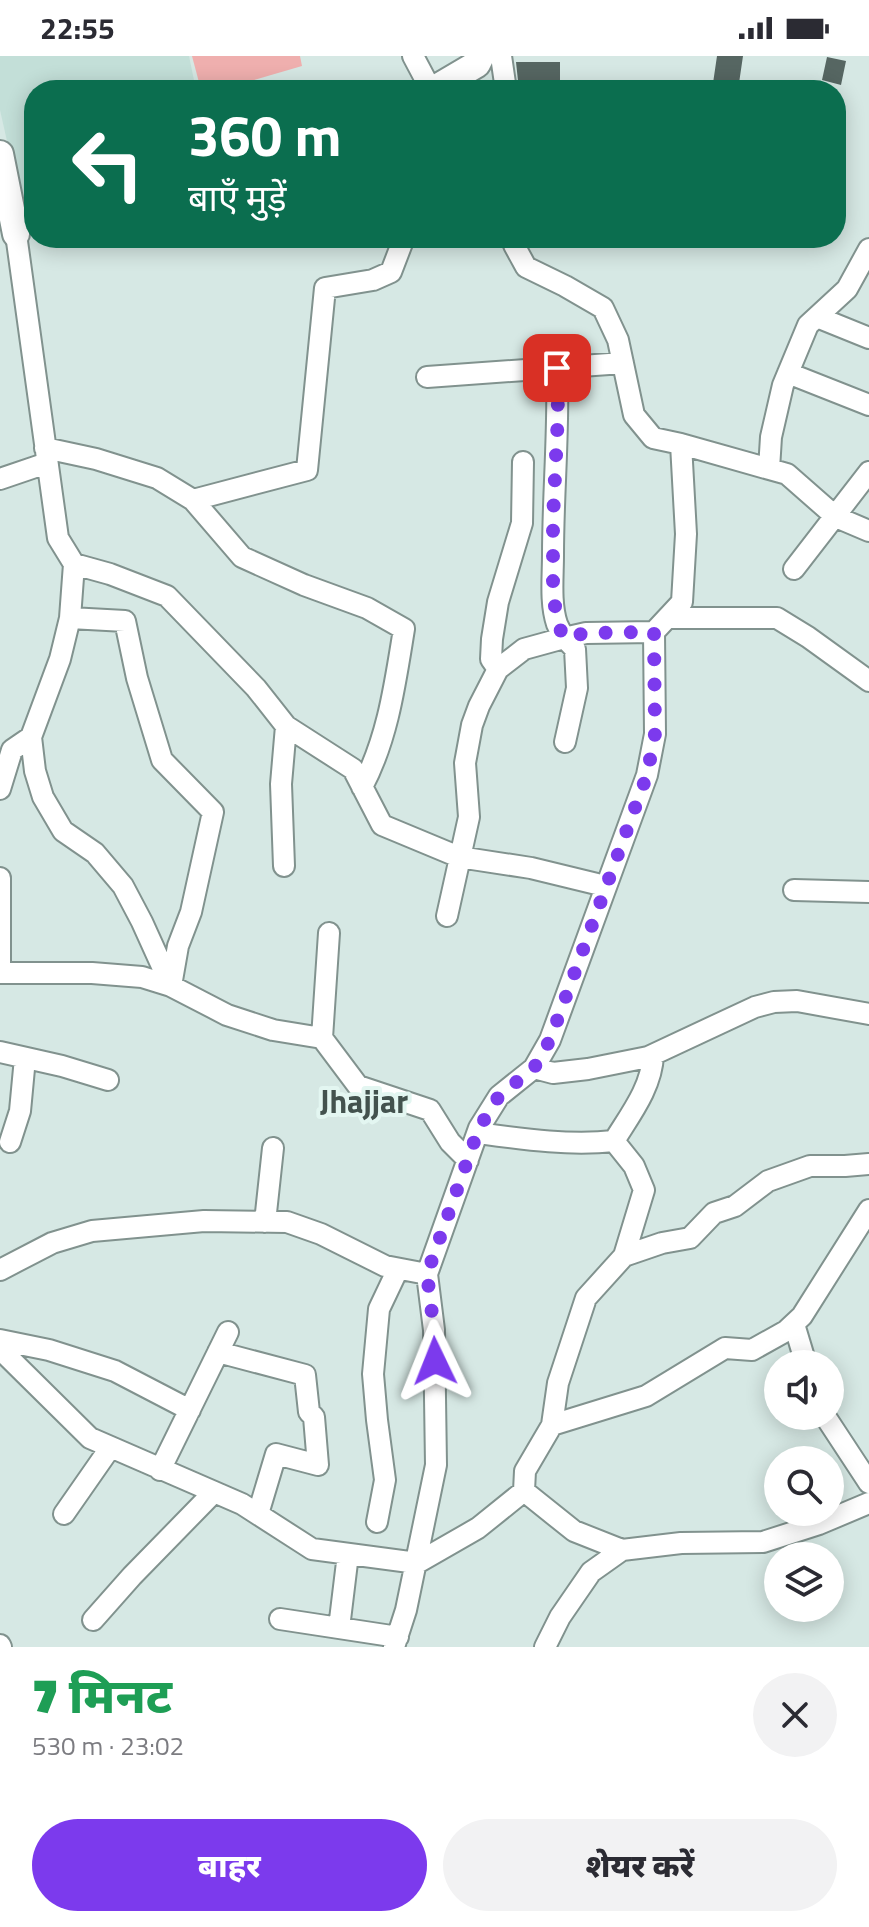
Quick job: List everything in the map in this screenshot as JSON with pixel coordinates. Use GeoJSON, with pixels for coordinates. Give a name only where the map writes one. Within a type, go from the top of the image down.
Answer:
{"type":"FeatureCollection","features":[{"type":"Feature","properties":{"kind":"main road"},"geometry":{"type":"LineString","coordinates":[[449,80],[477,64],[481,56]]}},
{"type":"Feature","properties":{"kind":"main road"},"geometry":{"type":"LineString","coordinates":[[0,154],[17,234]]}},
{"type":"Feature","properties":{"kind":"street"},"geometry":{"type":"LineString","coordinates":[[413,56],[426,80]]}},
{"type":"Feature","properties":{"kind":"street"},"geometry":{"type":"LineString","coordinates":[[501,56],[505,80]]}},
{"type":"Feature","properties":{"kind":"street"},"geometry":{"type":"LineString","coordinates":[[17,234],[58,538],[74,564],[70,618],[60,659],[31,737],[35,771],[43,797],[63,831],[95,853],[123,886],[171,986]]}},
{"type":"Feature","properties":{"kind":"street"},"geometry":{"type":"LineString","coordinates":[[193,500],[307,470],[325,288],[373,280],[391,272],[400,248]]}},
{"type":"Feature","properties":{"kind":"street"},"geometry":{"type":"LineString","coordinates":[[516,248],[526,267],[603,308],[618,340],[634,415],[653,438],[787,474],[836,517],[869,531]]}},
{"type":"Feature","properties":{"kind":"street"},"geometry":{"type":"LineString","coordinates":[[769,469],[771,437],[783,385],[808,325],[847,289],[869,249]]}},
{"type":"Feature","properties":{"kind":"street"},"geometry":{"type":"LineString","coordinates":[[817,317],[869,338]]}},
{"type":"Feature","properties":{"kind":"street"},"geometry":{"type":"LineString","coordinates":[[427,377],[623,363]]}},
{"type":"Feature","properties":{"kind":"street"},"geometry":{"type":"LineString","coordinates":[[557,368],[553,590],[557,622],[564,638],[575,649],[577,688],[565,742]]}},
{"type":"Feature","properties":{"kind":"street"},"geometry":{"type":"LineString","coordinates":[[788,373],[869,405]]}},
{"type":"Feature","properties":{"kind":"street"},"geometry":{"type":"LineString","coordinates":[[280,1619],[339,1628],[396,1642],[417,1563],[436,1465],[434,1330],[427,1274],[478,1133],[499,1096],[534,1068],[550,1040],[647,775],[655,734],[660,625],[682,602],[686,534],[681,444]]}},
{"type":"Feature","properties":{"kind":"street"},"geometry":{"type":"LineString","coordinates":[[0,479],[46,456],[96,459],[157,478],[193,500],[242,557],[304,585],[367,608],[404,629],[391,706],[376,762],[362,787]]}},
{"type":"Feature","properties":{"kind":"street"},"geometry":{"type":"LineString","coordinates":[[498,669],[491,659],[492,639],[498,602],[522,523],[523,462]]}},
{"type":"Feature","properties":{"kind":"street"},"geometry":{"type":"LineString","coordinates":[[794,569],[869,472]]}},
{"type":"Feature","properties":{"kind":"street"},"geometry":{"type":"LineString","coordinates":[[74,564],[167,596],[256,688],[286,726],[353,769],[382,825],[459,857],[531,868],[605,886]]}},
{"type":"Feature","properties":{"kind":"street"},"geometry":{"type":"LineString","coordinates":[[70,618],[125,621],[137,678],[162,760],[213,812],[191,912],[178,946],[171,986]]}},
{"type":"Feature","properties":{"kind":"street"},"geometry":{"type":"LineString","coordinates":[[447,916],[469,817],[465,763],[472,725],[498,669],[524,649],[586,633],[777,618],[869,681]]}},
{"type":"Feature","properties":{"kind":"street"},"geometry":{"type":"LineString","coordinates":[[284,866],[281,784],[286,726]]}},
{"type":"Feature","properties":{"kind":"street"},"geometry":{"type":"LineString","coordinates":[[0,789],[12,750],[31,737]]}},
{"type":"Feature","properties":{"kind":"street"},"geometry":{"type":"LineString","coordinates":[[0,878],[0,973],[92,973],[142,977],[171,986],[227,1015],[273,1030],[322,1038]]}},
{"type":"Feature","properties":{"kind":"street"},"geometry":{"type":"LineString","coordinates":[[794,890],[869,892]]}},
{"type":"Feature","properties":{"kind":"street"},"geometry":{"type":"LineString","coordinates":[[329,933],[322,1038],[358,1086],[430,1110],[450,1142],[468,1160]]}},
{"type":"Feature","properties":{"kind":"street"},"geometry":{"type":"LineString","coordinates":[[534,1068],[553,1073],[653,1055],[755,1007],[774,1002],[797,1001],[869,1014]]}},
{"type":"Feature","properties":{"kind":"street"},"geometry":{"type":"LineString","coordinates":[[0,1052],[108,1080]]}},
{"type":"Feature","properties":{"kind":"street"},"geometry":{"type":"LineString","coordinates":[[614,1141],[645,1089],[653,1055]]}},
{"type":"Feature","properties":{"kind":"street"},"geometry":{"type":"LineString","coordinates":[[10,1142],[20,1111],[25,1058]]}},
{"type":"Feature","properties":{"kind":"street"},"geometry":{"type":"LineString","coordinates":[[478,1133],[529,1140],[614,1141]]}},
{"type":"Feature","properties":{"kind":"street"},"geometry":{"type":"LineString","coordinates":[[0,1349],[90,1438],[242,1504],[312,1549],[417,1563],[478,1528],[524,1491],[525,1471],[552,1425],[558,1383],[586,1298],[624,1256],[644,1190],[634,1166],[614,1141]]}},
{"type":"Feature","properties":{"kind":"street"},"geometry":{"type":"LineString","coordinates":[[265,1222],[273,1148]]}},
{"type":"Feature","properties":{"kind":"street"},"geometry":{"type":"LineString","coordinates":[[624,1256],[662,1243],[690,1238],[714,1213],[735,1206],[768,1181],[810,1166],[869,1164]]}},
{"type":"Feature","properties":{"kind":"street"},"geometry":{"type":"LineString","coordinates":[[552,1425],[646,1396],[725,1348],[752,1350],[786,1331],[802,1316],[869,1210]]}},
{"type":"Feature","properties":{"kind":"street"},"geometry":{"type":"LineString","coordinates":[[0,1270],[52,1243],[92,1231],[204,1221],[287,1222],[321,1234],[385,1266],[427,1274]]}},
{"type":"Feature","properties":{"kind":"street"},"geometry":{"type":"LineString","coordinates":[[377,1522],[385,1480],[373,1374],[379,1309],[398,1269]]}},
{"type":"Feature","properties":{"kind":"street"},"geometry":{"type":"LineString","coordinates":[[794,1324],[802,1350]]}},
{"type":"Feature","properties":{"kind":"street"},"geometry":{"type":"LineString","coordinates":[[160,1470],[228,1332]]}},
{"type":"Feature","properties":{"kind":"street"},"geometry":{"type":"LineString","coordinates":[[0,1340],[49,1350],[115,1371],[190,1410]]}},
{"type":"Feature","properties":{"kind":"street"},"geometry":{"type":"LineString","coordinates":[[218,1352],[305,1375],[309,1412],[314,1417],[318,1465],[276,1454],[258,1514]]}},
{"type":"Feature","properties":{"kind":"street"},"geometry":{"type":"LineString","coordinates":[[834,1430],[869,1483]]}},
{"type":"Feature","properties":{"kind":"street"},"geometry":{"type":"LineString","coordinates":[[64,1514],[110,1448]]}},
{"type":"Feature","properties":{"kind":"street"},"geometry":{"type":"LineString","coordinates":[[524,1491],[574,1531],[622,1550],[681,1543],[763,1542],[819,1524],[869,1503]]}},
{"type":"Feature","properties":{"kind":"street"},"geometry":{"type":"LineString","coordinates":[[93,1620],[214,1492]]}},
{"type":"Feature","properties":{"kind":"street"},"geometry":{"type":"LineString","coordinates":[[545,1647],[560,1617],[591,1572],[622,1550]]}},
{"type":"Feature","properties":{"kind":"street"},"geometry":{"type":"LineString","coordinates":[[339,1628],[348,1554]]}},
{"type":"Feature","properties":{"kind":"shaded area"},"geometry":{"type":"Polygon","coordinates":[[[0,56],[189,56],[194,80],[24,80],[24,217],[0,110],[0,56]]]}},
{"type":"Feature","properties":{"kind":"shaded area"},"geometry":{"type":"Polygon","coordinates":[[[192,56],[300,56],[302,66],[254,80],[198,80],[192,56]]]}},
{"type":"Feature","properties":{"kind":"building"},"geometry":{"type":"Polygon","coordinates":[[[717,56],[743,56],[739,80],[713,80],[717,56]]]}},
{"type":"Feature","properties":{"kind":"building"},"geometry":{"type":"Polygon","coordinates":[[[827,57],[846,61],[842,80],[822,80],[827,57]]]}},
{"type":"Feature","properties":{"kind":"building"},"geometry":{"type":"Polygon","coordinates":[[[516,62],[560,62],[560,80],[518,80],[516,62]]]}},
{"type":"Feature","properties":{"kind":"district","name":"Jhajjar"},"geometry":{"type":"Point","coordinates":[364,1102]}},
{"type":"Feature","properties":{"kind":"route"},"geometry":{"type":"LineString","coordinates":[[435,1361],[427,1274],[479,1128],[499,1096],[534,1068],[550,1040],[647,775],[655,734],[654,632],[586,633],[564,638],[557,622],[553,590],[557,368]]}}]}
